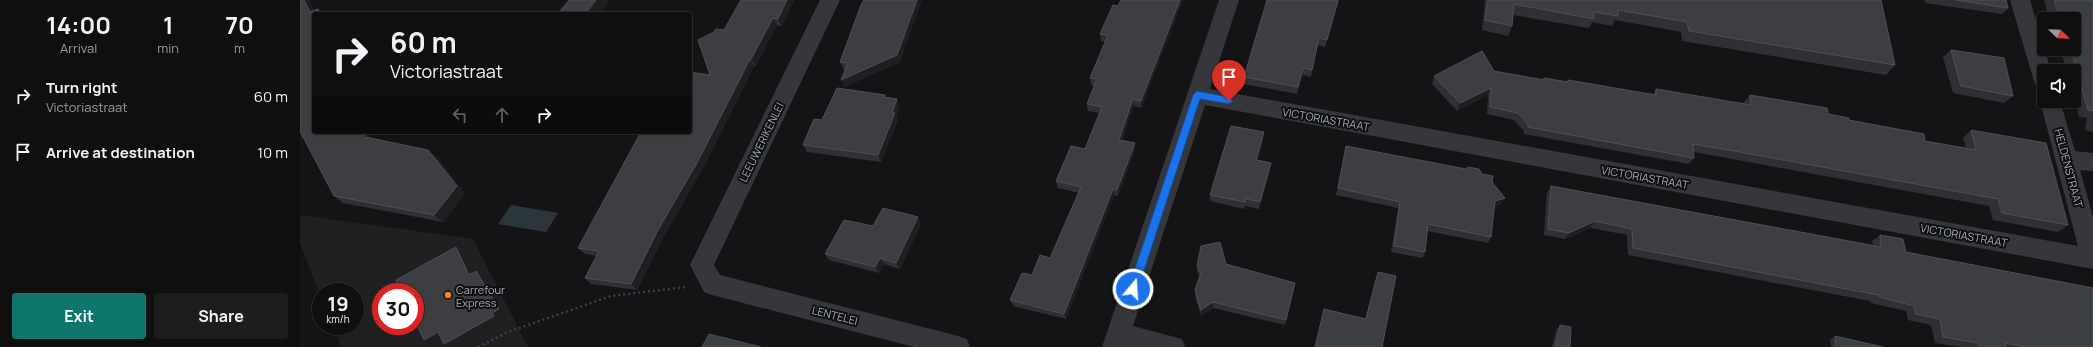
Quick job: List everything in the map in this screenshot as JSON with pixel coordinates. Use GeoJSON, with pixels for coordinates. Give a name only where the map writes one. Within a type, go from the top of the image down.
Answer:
{"type":"FeatureCollection","features":[{"type":"Feature","properties":{"kind":"street","name":"LEEUWERIKENLEI"},"geometry":{"type":"LineString","coordinates":[[712,284],[702,265],[830,0]]}},
{"type":"Feature","properties":{"kind":"street"},"geometry":{"type":"LineString","coordinates":[[1173,347],[1116,340],[1229,0]]}},
{"type":"Feature","properties":{"kind":"street"},"geometry":{"type":"LineString","coordinates":[[2020,0],[2039,64]]}},
{"type":"Feature","properties":{"kind":"street","name":"VICTORIASTRAAT"},"geometry":{"type":"LineString","coordinates":[[1197,95],[2093,258]]}},
{"type":"Feature","properties":{"kind":"street","name":"HELDENSTRAAT"},"geometry":{"type":"LineString","coordinates":[[2052,108],[2068,160],[2093,258]]}},
{"type":"Feature","properties":{"kind":"street"},"geometry":{"type":"LineString","coordinates":[[2068,160],[2093,162]]}},
{"type":"Feature","properties":{"kind":"street","name":"LENTELEI"},"geometry":{"type":"LineString","coordinates":[[712,284],[958,347]]}},
{"type":"Feature","properties":{"kind":"path"},"geometry":{"type":"LineString","coordinates":[[478,347],[508,332],[611,296],[712,284]]}},
{"type":"Feature","properties":{"kind":"shaded area"},"geometry":{"type":"Polygon","coordinates":[[[511,205],[558,213],[546,232],[498,224],[511,205]]]}},
{"type":"Feature","properties":{"kind":"shaded area"},"geometry":{"type":"Polygon","coordinates":[[[300,215],[473,239],[528,347],[341,347],[336,335],[364,335],[364,283],[316,283],[300,243],[300,215]]]}},
{"type":"Feature","properties":{"kind":"building"},"geometry":{"type":"Polygon","coordinates":[[[300,0],[304,0],[310,12],[318,9],[319,12],[312,12],[312,134],[364,134],[365,137],[428,150],[457,186],[434,215],[334,196],[300,131],[300,0]]]}},
{"type":"Feature","properties":{"kind":"building"},"geometry":{"type":"Polygon","coordinates":[[[569,0],[596,0],[587,12],[560,12],[569,0]]]}},
{"type":"Feature","properties":{"kind":"building"},"geometry":{"type":"Polygon","coordinates":[[[741,0],[787,0],[778,19],[773,18],[750,59],[698,161],[657,232],[631,284],[585,278],[599,251],[578,248],[640,134],[692,134],[692,72],[710,75],[698,40],[714,32],[716,29],[724,30],[741,0]]]}},
{"type":"Feature","properties":{"kind":"building"},"geometry":{"type":"Polygon","coordinates":[[[864,0],[917,0],[897,55],[841,80],[848,63],[840,62],[864,0]]]}},
{"type":"Feature","properties":{"kind":"building"},"geometry":{"type":"Polygon","coordinates":[[[1121,0],[1180,0],[1141,101],[1133,99],[1119,140],[1135,143],[1117,190],[1113,189],[1064,314],[1010,300],[1022,273],[1032,275],[1040,255],[1050,258],[1081,187],[1056,181],[1071,146],[1085,149],[1102,107],[1087,104],[1097,79],[1090,78],[1108,35],[1100,34],[1113,5],[1118,6],[1121,0]]]}},
{"type":"Feature","properties":{"kind":"building"},"geometry":{"type":"Polygon","coordinates":[[[1267,0],[1338,0],[1327,40],[1319,38],[1312,70],[1303,68],[1298,87],[1244,77],[1267,0]]]}},
{"type":"Feature","properties":{"kind":"building"},"geometry":{"type":"Polygon","coordinates":[[[1488,0],[1881,0],[1895,65],[1689,31],[1687,22],[1618,10],[1618,16],[1594,12],[1594,19],[1514,4],[1512,26],[1485,20],[1488,0]]]}},
{"type":"Feature","properties":{"kind":"building"},"geometry":{"type":"Polygon","coordinates":[[[1955,0],[2006,0],[2008,8],[1955,0]]]}},
{"type":"Feature","properties":{"kind":"building"},"geometry":{"type":"Polygon","coordinates":[[[2054,0],[2093,0],[2093,111],[2088,110],[2081,85],[2081,64],[2075,64],[2073,56],[2081,56],[2081,12],[2058,12],[2054,0]]]}},
{"type":"Feature","properties":{"kind":"building"},"geometry":{"type":"Polygon","coordinates":[[[1951,50],[2004,58],[2013,96],[1961,86],[1951,50]]]}},
{"type":"Feature","properties":{"kind":"building"},"geometry":{"type":"Polygon","coordinates":[[[1482,51],[1494,71],[1544,80],[1544,78],[1568,82],[1568,80],[1656,95],[1656,89],[1751,105],[1750,95],[1827,108],[1828,114],[1849,118],[1849,120],[1924,134],[1925,141],[1976,150],[1971,130],[2046,143],[2068,225],[2002,213],[1998,199],[1734,151],[1693,144],[1694,158],[1528,127],[1528,124],[1518,113],[1490,107],[1491,88],[1460,103],[1434,76],[1482,51]]]}},
{"type":"Feature","properties":{"kind":"building"},"geometry":{"type":"Polygon","coordinates":[[[837,88],[885,95],[884,97],[897,99],[892,113],[895,113],[878,155],[803,145],[814,119],[822,120],[837,88]]]}},
{"type":"Feature","properties":{"kind":"building"},"geometry":{"type":"Polygon","coordinates":[[[1231,126],[1264,132],[1256,160],[1271,163],[1260,202],[1246,199],[1245,202],[1210,195],[1231,126]]]}},
{"type":"Feature","properties":{"kind":"building"},"geometry":{"type":"Polygon","coordinates":[[[1346,146],[1466,169],[1468,167],[1479,169],[1482,174],[1493,176],[1492,182],[1505,198],[1495,201],[1491,237],[1428,224],[1425,252],[1394,246],[1400,202],[1338,188],[1346,146]]]}},
{"type":"Feature","properties":{"kind":"building"},"geometry":{"type":"Polygon","coordinates":[[[1551,186],[1881,247],[1880,235],[1903,239],[1906,252],[2093,288],[2093,347],[2027,347],[2005,343],[2006,346],[2000,345],[2000,347],[1979,347],[1978,343],[1943,337],[1940,319],[1916,314],[1914,306],[1879,297],[1878,295],[1633,248],[1632,229],[1595,221],[1569,233],[1548,229],[1551,186]]]}},
{"type":"Feature","properties":{"kind":"building"},"geometry":{"type":"Polygon","coordinates":[[[883,208],[918,217],[896,263],[880,258],[875,267],[825,254],[844,220],[873,226],[883,208]]]}},
{"type":"Feature","properties":{"kind":"building"},"geometry":{"type":"Polygon","coordinates":[[[1220,242],[1226,264],[1295,283],[1286,320],[1213,302],[1201,310],[1195,290],[1201,273],[1197,266],[1201,246],[1220,242]]]}},
{"type":"Feature","properties":{"kind":"building"},"geometry":{"type":"Polygon","coordinates":[[[456,247],[469,275],[476,271],[499,309],[492,313],[494,316],[444,344],[438,332],[424,340],[422,335],[424,335],[424,283],[397,283],[396,280],[456,247]]]}},
{"type":"Feature","properties":{"kind":"building"},"geometry":{"type":"Polygon","coordinates":[[[1378,272],[1396,276],[1382,347],[1315,347],[1324,309],[1366,319],[1378,272]]]}},
{"type":"Feature","properties":{"kind":"building"},"geometry":{"type":"Polygon","coordinates":[[[1560,325],[1571,327],[1570,347],[1555,347],[1560,325]]]}},
{"type":"Feature","properties":{"kind":"building"},"geometry":{"type":"Polygon","coordinates":[[[709,334],[761,347],[702,347],[709,334]]]}},
{"type":"Feature","properties":{"kind":"building"},"geometry":{"type":"Polygon","coordinates":[[[1835,336],[1883,347],[1836,347],[1835,336]]]}},
{"type":"Feature","properties":{"kind":"place","name":"Carrefour Express"},"geometry":{"type":"Point","coordinates":[448,295]}},
{"type":"Feature","properties":{"kind":"route"},"geometry":{"type":"LineString","coordinates":[[1133,289],[1197,95],[1229,101]]}}]}
